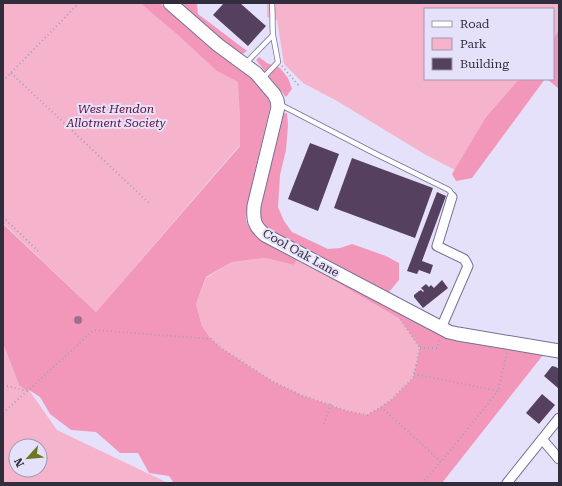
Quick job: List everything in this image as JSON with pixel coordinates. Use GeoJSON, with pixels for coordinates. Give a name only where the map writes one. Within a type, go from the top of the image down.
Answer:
{"type":"FeatureCollection","features":[{"type":"Feature","properties":{"kind":"street"},"geometry":{"type":"LineString","coordinates":[[170,3],[218,45],[256,72],[274,94],[277,103]]}},
{"type":"Feature","properties":{"kind":"street","name":"Cool Oak Lane"},"geometry":{"type":"LineString","coordinates":[[277,103],[278,107],[254,206],[253,216],[258,229],[265,235],[346,277],[441,333],[449,332],[559,351]]}},
{"type":"Feature","properties":{"kind":"street"},"geometry":{"type":"LineString","coordinates":[[441,333],[468,266],[464,259],[437,246],[452,197]]}},
{"type":"Feature","properties":{"kind":"street"},"geometry":{"type":"LineString","coordinates":[[506,483],[559,418]]}},
{"type":"Feature","properties":{"kind":"street"},"geometry":{"type":"LineString","coordinates":[[542,439],[559,459]]}},
{"type":"Feature","properties":{"kind":"lane"},"geometry":{"type":"LineString","coordinates":[[262,79],[278,62],[272,28],[272,3]]}},
{"type":"Feature","properties":{"kind":"lane"},"geometry":{"type":"LineString","coordinates":[[245,64],[273,35]]}},
{"type":"Feature","properties":{"kind":"lane"},"geometry":{"type":"LineString","coordinates":[[277,103],[449,190],[452,197]]}},
{"type":"Feature","properties":{"kind":"path"},"geometry":{"type":"LineString","coordinates":[[3,81],[79,3]]}},
{"type":"Feature","properties":{"kind":"path"},"geometry":{"type":"LineString","coordinates":[[278,62],[300,87]]}},
{"type":"Feature","properties":{"kind":"path"},"geometry":{"type":"LineString","coordinates":[[11,73],[149,203]]}},
{"type":"Feature","properties":{"kind":"path"},"geometry":{"type":"LineString","coordinates":[[3,217],[38,251]]}},
{"type":"Feature","properties":{"kind":"path"},"geometry":{"type":"LineString","coordinates":[[3,413],[94,330],[211,339],[221,348],[272,381],[301,395],[331,404],[347,411],[367,415],[391,400],[413,378],[420,348],[400,319]]}},
{"type":"Feature","properties":{"kind":"path"},"geometry":{"type":"LineString","coordinates":[[420,348],[436,348],[441,333]]}},
{"type":"Feature","properties":{"kind":"path"},"geometry":{"type":"LineString","coordinates":[[422,483],[441,462],[498,391],[507,351]]}},
{"type":"Feature","properties":{"kind":"path"},"geometry":{"type":"LineString","coordinates":[[414,374],[498,391]]}},
{"type":"Feature","properties":{"kind":"path"},"geometry":{"type":"LineString","coordinates":[[3,385],[28,391]]}},
{"type":"Feature","properties":{"kind":"path"},"geometry":{"type":"LineString","coordinates":[[324,424],[331,404]]}},
{"type":"Feature","properties":{"kind":"path"},"geometry":{"type":"LineString","coordinates":[[381,407],[441,462]]}},
{"type":"Feature","properties":{"kind":"green space","name":"West Hendon Allotment Society"},"geometry":{"type":"Polygon","coordinates":[[[3,3],[160,3],[210,47],[257,82],[272,102],[262,146],[239,146],[96,312],[3,223],[3,3]]]}},
{"type":"Feature","properties":{"kind":"green space"},"geometry":{"type":"Polygon","coordinates":[[[267,3],[559,3],[559,29],[554,38],[554,8],[424,8],[424,80],[518,80],[486,117],[455,170],[426,155],[337,101],[303,83],[284,64],[277,20],[267,17],[267,3]]]}},
{"type":"Feature","properties":{"kind":"green space"},"geometry":{"type":"Polygon","coordinates":[[[299,256],[316,265],[314,269],[400,319],[420,348],[413,378],[391,400],[367,415],[347,411],[301,395],[272,381],[221,348],[211,339],[202,326],[196,304],[206,278],[232,262],[265,258],[294,265],[299,256]]]}},
{"type":"Feature","properties":{"kind":"green space"},"geometry":{"type":"Polygon","coordinates":[[[3,343],[19,385],[29,390],[57,430],[168,483],[3,483],[3,343]]]}},
{"type":"Feature","properties":{"kind":"shaded area"},"geometry":{"type":"Polygon","coordinates":[[[141,3],[159,3],[210,48],[257,82],[271,102],[247,207],[246,220],[249,228],[256,235],[299,256],[294,265],[265,258],[232,262],[206,277],[196,304],[202,326],[211,339],[221,348],[272,381],[301,395],[347,411],[367,415],[391,400],[413,378],[420,348],[400,319],[314,269],[316,265],[482,342],[481,345],[485,346],[486,343],[543,355],[442,483],[174,483],[169,476],[149,473],[138,453],[120,453],[96,432],[71,430],[50,414],[40,397],[29,390],[27,391],[19,385],[3,343],[3,224],[96,312],[240,146],[238,82],[217,71],[141,3]]]}},
{"type":"Feature","properties":{"kind":"shaded area"},"geometry":{"type":"Polygon","coordinates":[[[177,3],[197,4],[198,14],[247,51],[241,55],[215,37],[177,3]]]}},
{"type":"Feature","properties":{"kind":"shaded area"},"geometry":{"type":"Polygon","coordinates":[[[559,29],[559,89],[548,80],[554,80],[554,38],[559,29]]]}},
{"type":"Feature","properties":{"kind":"shaded area"},"geometry":{"type":"Polygon","coordinates":[[[259,57],[267,63],[280,68],[288,78],[292,89],[286,97],[256,60],[259,57]]]}},
{"type":"Feature","properties":{"kind":"shaded area"},"geometry":{"type":"Polygon","coordinates":[[[518,80],[544,80],[472,178],[456,181],[452,174],[486,117],[518,80]]]}},
{"type":"Feature","properties":{"kind":"shaded area"},"geometry":{"type":"Polygon","coordinates":[[[287,113],[288,125],[286,150],[280,175],[278,207],[284,221],[292,232],[328,249],[340,248],[352,244],[386,256],[399,263],[399,280],[389,292],[269,233],[261,226],[258,205],[278,115],[287,113]]]}},
{"type":"Feature","properties":{"kind":"building"},"geometry":{"type":"Polygon","coordinates":[[[224,3],[240,3],[266,26],[248,46],[213,15],[224,3]]]}},
{"type":"Feature","properties":{"kind":"building"},"geometry":{"type":"Polygon","coordinates":[[[310,143],[339,154],[318,211],[288,199],[310,143]]]}},
{"type":"Feature","properties":{"kind":"building"},"geometry":{"type":"Polygon","coordinates":[[[352,158],[433,188],[415,238],[334,208],[352,158]]]}},
{"type":"Feature","properties":{"kind":"building"},"geometry":{"type":"Polygon","coordinates":[[[437,192],[446,196],[422,261],[433,265],[430,274],[419,270],[417,274],[407,271],[437,192]]]}},
{"type":"Feature","properties":{"kind":"building"},"geometry":{"type":"Polygon","coordinates":[[[442,280],[448,288],[423,308],[414,295],[421,290],[423,292],[424,291],[421,288],[426,284],[429,287],[431,285],[434,288],[442,280]]]}},
{"type":"Feature","properties":{"kind":"building"},"geometry":{"type":"Polygon","coordinates":[[[552,366],[559,369],[559,389],[544,376],[552,366]]]}},
{"type":"Feature","properties":{"kind":"building"},"geometry":{"type":"Polygon","coordinates":[[[542,394],[555,405],[539,424],[526,413],[542,394]]]}}]}
